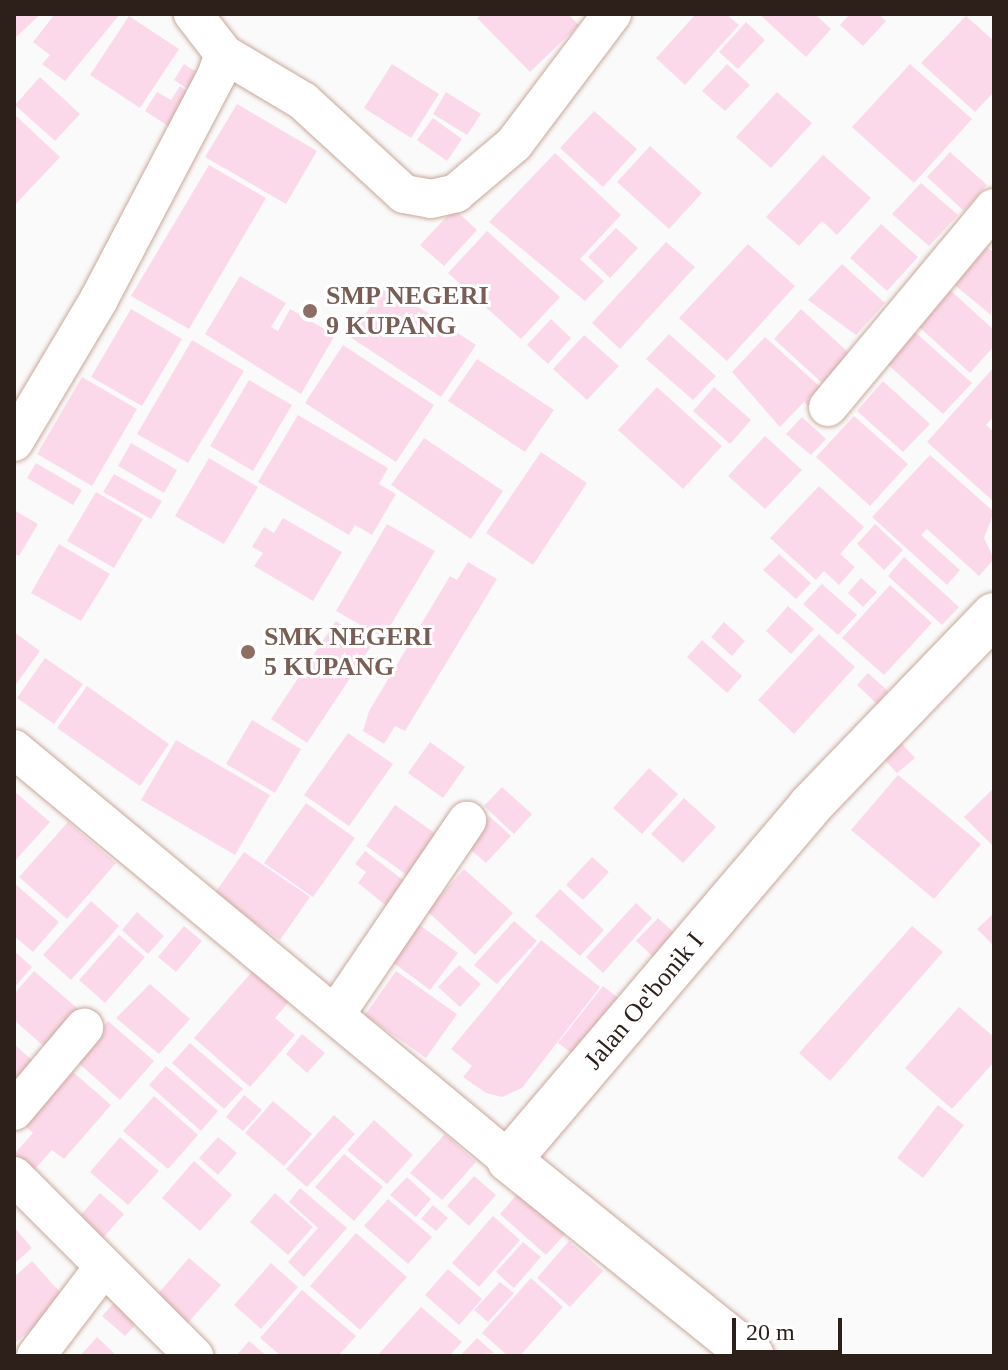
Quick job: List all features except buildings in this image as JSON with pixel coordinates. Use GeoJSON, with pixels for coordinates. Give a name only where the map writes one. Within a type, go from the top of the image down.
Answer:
{"type":"FeatureCollection","features":[{"type":"Feature","properties":{"kind":"street"},"geometry":{"type":"LineString","coordinates":[[193,14],[224,54],[303,101],[404,194],[431,199],[456,193],[514,144],[612,14]]}},
{"type":"Feature","properties":{"kind":"street"},"geometry":{"type":"LineString","coordinates":[[14,442],[98,301],[224,54]]}},
{"type":"Feature","properties":{"kind":"street"},"geometry":{"type":"LineString","coordinates":[[828,407],[994,208]]}},
{"type":"Feature","properties":{"kind":"street","name":"Jalan Oe'bonik I"},"geometry":{"type":"LineString","coordinates":[[509,1160],[810,806],[994,615]]}},
{"type":"Feature","properties":{"kind":"street"},"geometry":{"type":"LineString","coordinates":[[14,749],[509,1160],[752,1356]]}},
{"type":"Feature","properties":{"kind":"street"},"geometry":{"type":"LineString","coordinates":[[335,1015],[467,821]]}},
{"type":"Feature","properties":{"kind":"street"},"geometry":{"type":"LineString","coordinates":[[14,1111],[84,1028]]}},
{"type":"Feature","properties":{"kind":"street"},"geometry":{"type":"LineString","coordinates":[[14,1176],[102,1269],[194,1356]]}},
{"type":"Feature","properties":{"kind":"street"},"geometry":{"type":"LineString","coordinates":[[36,1356],[102,1269]]}},
{"type":"Feature","properties":{"kind":"place","name":"SMP NEGERI 9 KUPANG"},"geometry":{"type":"Point","coordinates":[310,311]}},
{"type":"Feature","properties":{"kind":"place","name":"SMK NEGERI 5 KUPANG"},"geometry":{"type":"Point","coordinates":[248,652]}}]}
